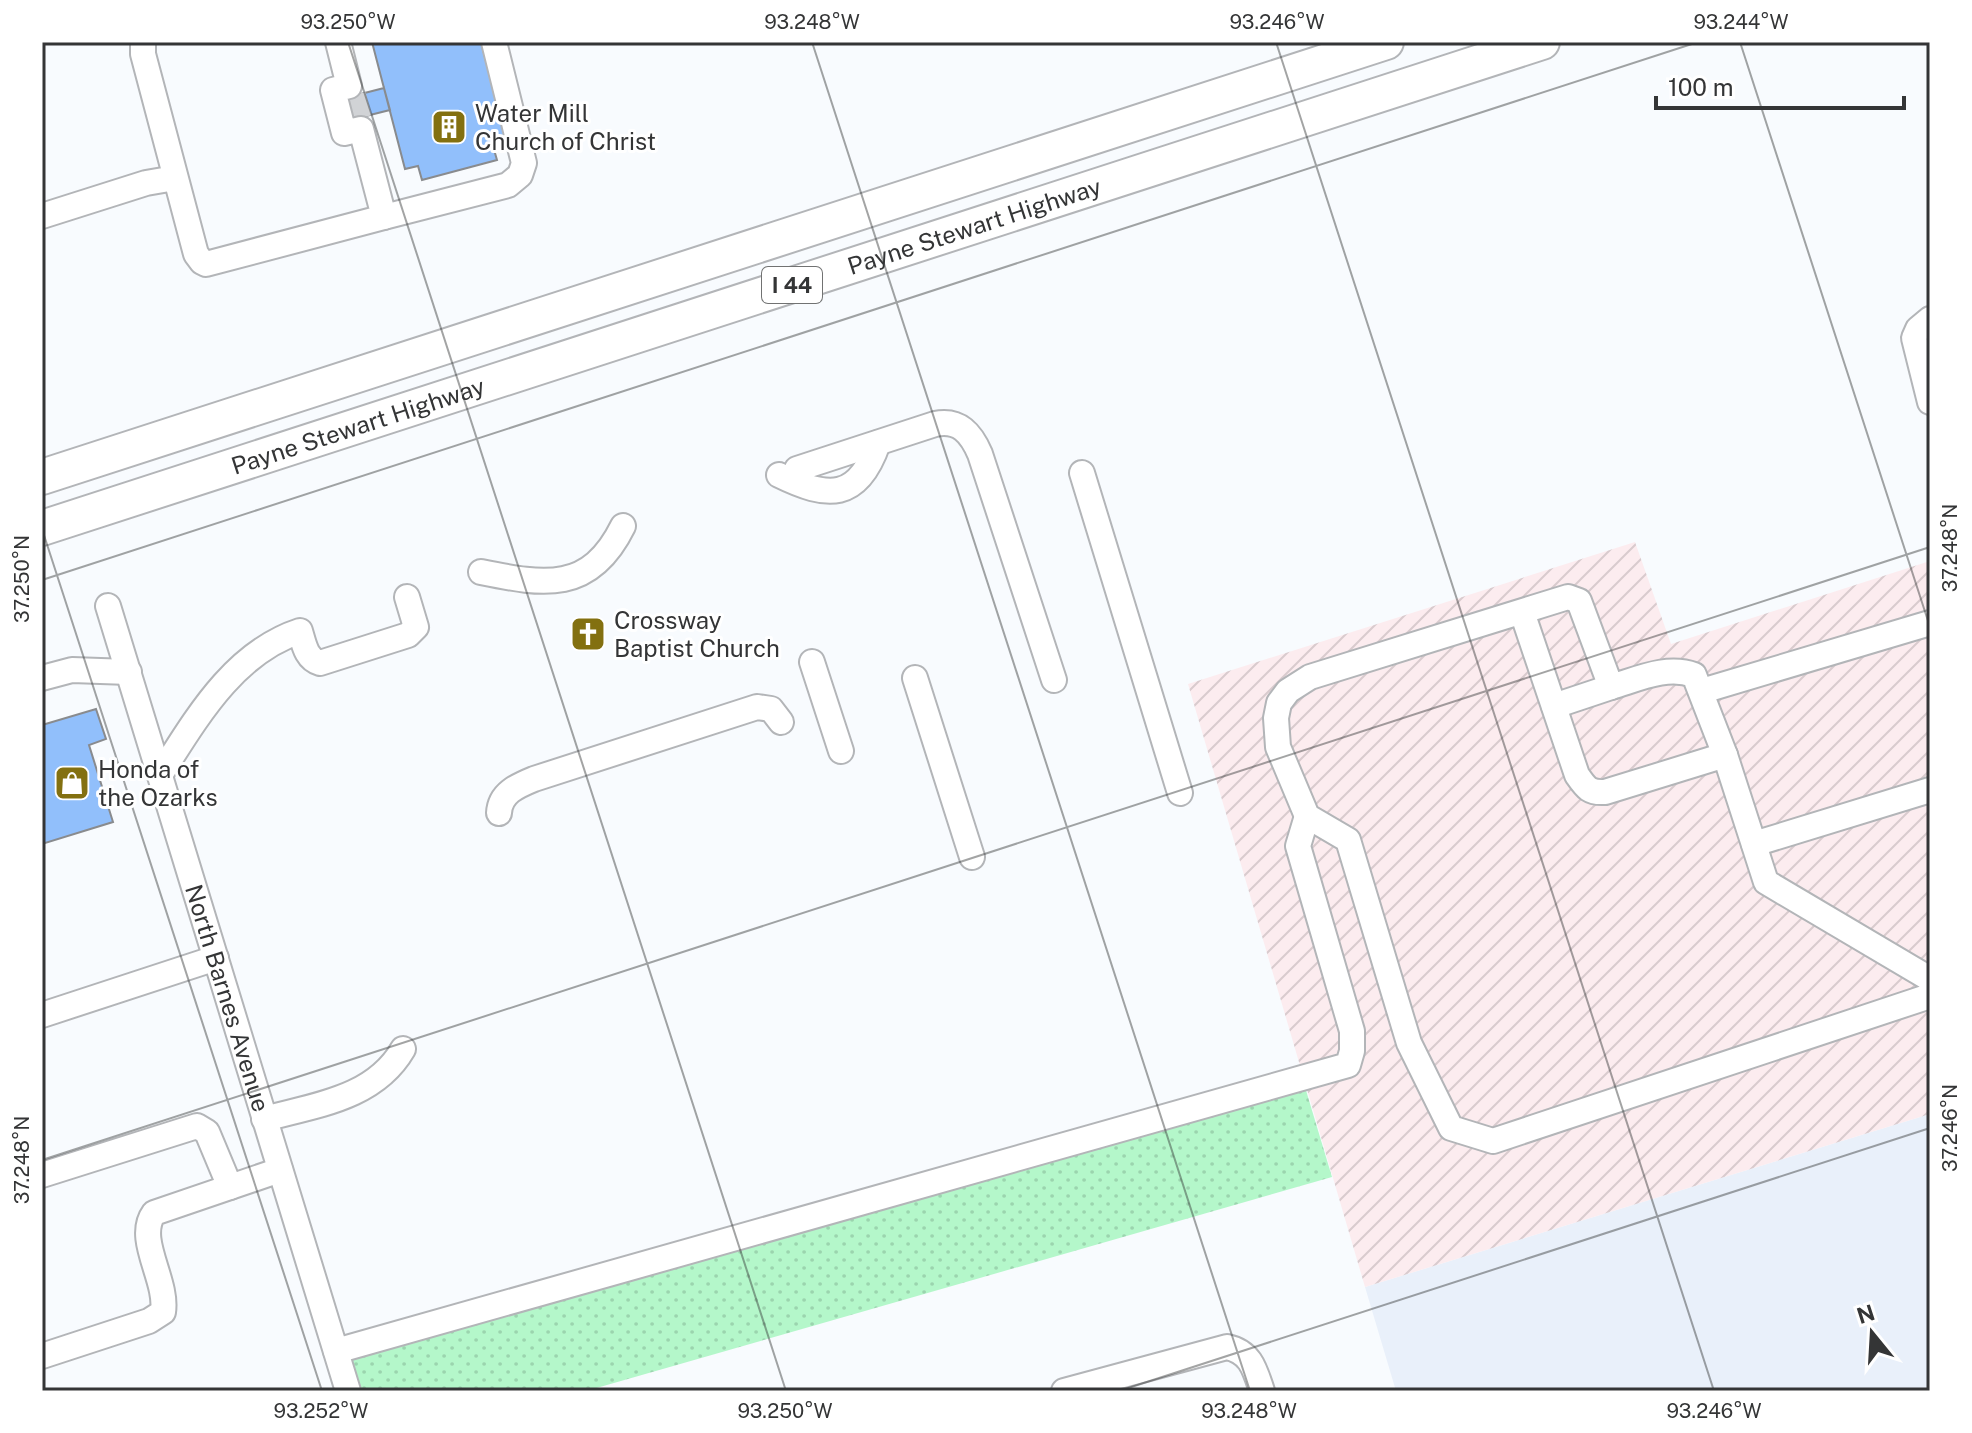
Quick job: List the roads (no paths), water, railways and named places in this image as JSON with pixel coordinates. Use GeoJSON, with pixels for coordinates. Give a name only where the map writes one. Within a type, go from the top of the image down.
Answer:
{"type":"FeatureCollection","features":[{"type":"Feature","properties":{"kind":"highway","name":"Payne Stewart Highway"},"geometry":{"type":"LineString","coordinates":[[42,477],[1386,42]]}},
{"type":"Feature","properties":{"kind":"highway","name":"Payne Stewart Highway"},"geometry":{"type":"LineString","coordinates":[[42,528],[1542,42]]}},
{"type":"Feature","properties":{"kind":"street"},"geometry":{"type":"LineString","coordinates":[[143,42],[143,54],[196,254],[206,264],[508,185],[520,175],[524,166],[494,42]]}},
{"type":"Feature","properties":{"kind":"street"},"geometry":{"type":"LineString","coordinates":[[338,42],[384,217]]}},
{"type":"Feature","properties":{"kind":"street"},"geometry":{"type":"LineString","coordinates":[[42,216],[146,183],[175,178]]}},
{"type":"Feature","properties":{"kind":"street"},"geometry":{"type":"LineString","coordinates":[[1930,319],[1918,329],[1914,338],[1930,402]]}},
{"type":"Feature","properties":{"kind":"street"},"geometry":{"type":"LineString","coordinates":[[788,472],[945,422],[958,424],[971,437],[980,454],[1054,680]]}},
{"type":"Feature","properties":{"kind":"street"},"geometry":{"type":"LineString","coordinates":[[1082,473],[1180,793]]}},
{"type":"Feature","properties":{"kind":"street"},"geometry":{"type":"LineString","coordinates":[[481,572],[538,582],[569,578],[584,573],[606,556],[623,526]]}},
{"type":"Feature","properties":{"kind":"street"},"geometry":{"type":"LineString","coordinates":[[160,775],[223,685],[272,643],[300,631],[311,659],[325,663],[412,633],[415,624],[407,597]]}},
{"type":"Feature","properties":{"kind":"street"},"geometry":{"type":"LineString","coordinates":[[1611,687],[1579,601],[1568,597],[1310,677],[1288,691],[1279,703],[1278,747],[1307,816],[1348,840],[1409,1043],[1451,1128],[1493,1141],[1930,996]]}},
{"type":"Feature","properties":{"kind":"street","name":"North Barnes Avenue"},"geometry":{"type":"LineString","coordinates":[[108,606],[348,1391]]}},
{"type":"Feature","properties":{"kind":"street"},"geometry":{"type":"LineString","coordinates":[[1522,612],[1577,775],[1586,789],[1605,792],[1725,755]]}},
{"type":"Feature","properties":{"kind":"street"},"geometry":{"type":"LineString","coordinates":[[1702,691],[1930,623]]}},
{"type":"Feature","properties":{"kind":"street"},"geometry":{"type":"LineString","coordinates":[[812,662],[841,751]]}},
{"type":"Feature","properties":{"kind":"street"},"geometry":{"type":"LineString","coordinates":[[42,678],[72,670],[129,672]]}},
{"type":"Feature","properties":{"kind":"street"},"geometry":{"type":"LineString","coordinates":[[1554,706],[1668,671],[1681,670],[1694,675],[1725,755],[1766,882],[1930,979]]}},
{"type":"Feature","properties":{"kind":"street"},"geometry":{"type":"LineString","coordinates":[[915,678],[972,857]]}},
{"type":"Feature","properties":{"kind":"street"},"geometry":{"type":"LineString","coordinates":[[499,813],[501,801],[518,786],[627,760],[757,707],[771,709],[781,722]]}},
{"type":"Feature","properties":{"kind":"street"},"geometry":{"type":"LineString","coordinates":[[1754,844],[1930,790]]}},
{"type":"Feature","properties":{"kind":"street"},"geometry":{"type":"LineString","coordinates":[[336,1351],[1348,1065],[1352,1031],[1298,846],[1307,816]]}},
{"type":"Feature","properties":{"kind":"street"},"geometry":{"type":"LineString","coordinates":[[42,1015],[216,958]]}},
{"type":"Feature","properties":{"kind":"street"},"geometry":{"type":"LineString","coordinates":[[264,1119],[361,1090],[381,1077],[403,1049]]}},
{"type":"Feature","properties":{"kind":"street"},"geometry":{"type":"LineString","coordinates":[[42,1175],[197,1126],[207,1132],[230,1187]]}},
{"type":"Feature","properties":{"kind":"street"},"geometry":{"type":"LineString","coordinates":[[42,1356],[149,1321],[163,1312],[165,1299],[147,1234],[148,1221],[154,1213],[280,1170]]}},
{"type":"Feature","properties":{"kind":"street"},"geometry":{"type":"LineString","coordinates":[[1064,1391],[1221,1348],[1233,1348],[1246,1355],[1254,1367],[1262,1391]]}},
{"type":"Feature","properties":{"kind":"tunnel"},"geometry":{"type":"LineString","coordinates":[[354,95],[360,119]]}},
{"type":"Feature","properties":{"kind":"place","name":"Water Mill Church of Christ"},"geometry":{"type":"Point","coordinates":[449,127]}},
{"type":"Feature","properties":{"kind":"place","name":"Crossway Baptist Church"},"geometry":{"type":"Point","coordinates":[588,634]}},
{"type":"Feature","properties":{"kind":"place","name":"Honda of the Ozarks"},"geometry":{"type":"Point","coordinates":[72,783]}}]}
